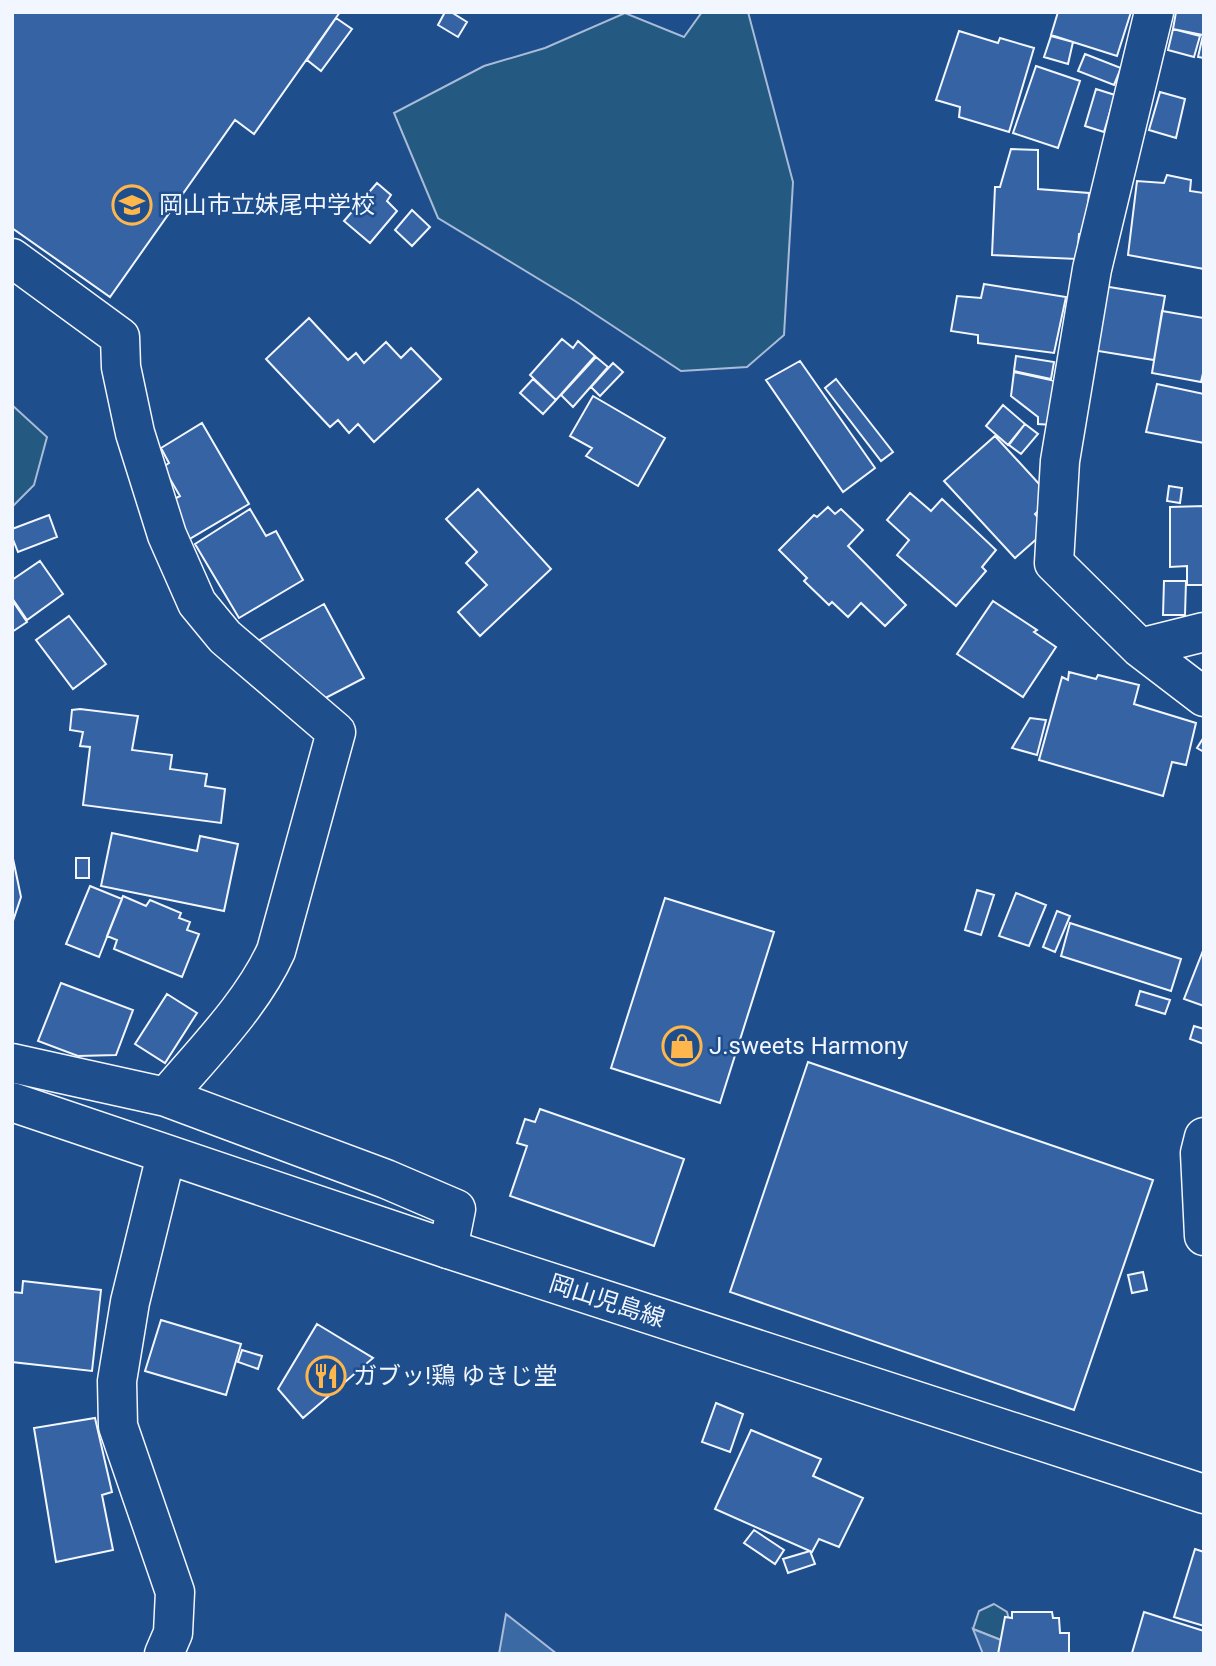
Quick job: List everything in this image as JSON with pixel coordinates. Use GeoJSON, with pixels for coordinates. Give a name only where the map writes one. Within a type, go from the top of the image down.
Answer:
{"type":"FeatureCollection","features":[{"type":"Feature","properties":{"kind":"street"},"geometry":{"type":"LineString","coordinates":[[1154,12],[1092,269],[1060,461],[1054,563],[1139,648],[1204,697]]}},
{"type":"Feature","properties":{"kind":"street"},"geometry":{"type":"LineString","coordinates":[[12,258],[120,337],[121,367],[135,433],[167,535],[197,603],[225,637],[336,732],[276,951],[230,1021],[166,1097]]}},
{"type":"Feature","properties":{"kind":"street"},"geometry":{"type":"LineString","coordinates":[[1139,648],[1204,632]]}},
{"type":"Feature","properties":{"kind":"street"},"geometry":{"type":"LineString","coordinates":[[12,1063],[166,1097],[456,1209],[448,1249]]}},
{"type":"Feature","properties":{"kind":"street","name":"岡山児島線"},"geometry":{"type":"LineString","coordinates":[[12,1102],[448,1249],[1204,1494]]}},
{"type":"Feature","properties":{"kind":"street"},"geometry":{"type":"LineString","coordinates":[[1204,1137],[1200,1153],[1204,1236]]}},
{"type":"Feature","properties":{"kind":"street"},"geometry":{"type":"LineString","coordinates":[[164,1654],[173,1633],[175,1592],[118,1426],[117,1381],[130,1302],[166,1156]]}},
{"type":"Feature","properties":{"kind":"shaded area"},"geometry":{"type":"Polygon","coordinates":[[[702,12],[748,12],[793,182],[784,335],[747,367],[681,371],[575,301],[438,218],[394,113],[484,66],[545,48],[625,13],[684,37],[702,12]]]}},
{"type":"Feature","properties":{"kind":"shaded area"},"geometry":{"type":"Polygon","coordinates":[[[12,405],[47,437],[34,485],[12,507],[12,405]]]}},
{"type":"Feature","properties":{"kind":"shaded area"},"geometry":{"type":"Polygon","coordinates":[[[994,1604],[1007,1612],[1013,1637],[1001,1640],[973,1629],[979,1611],[994,1604]]]}},
{"type":"Feature","properties":{"kind":"shaded area"},"geometry":{"type":"Polygon","coordinates":[[[506,1614],[557,1654],[499,1654],[506,1614]]]}},
{"type":"Feature","properties":{"kind":"shaded area"},"geometry":{"type":"Polygon","coordinates":[[[973,1629],[1001,1640],[1007,1654],[983,1654],[973,1629]]]}},
{"type":"Feature","properties":{"kind":"building","name":"岡山市立妹尾中学校"},"geometry":{"type":"Polygon","coordinates":[[[12,12],[340,12],[254,134],[235,120],[110,297],[12,228],[12,12]]]}},
{"type":"Feature","properties":{"kind":"building"},"geometry":{"type":"Polygon","coordinates":[[[445,12],[451,12],[467,22],[458,37],[438,25],[445,12]]]}},
{"type":"Feature","properties":{"kind":"building"},"geometry":{"type":"Polygon","coordinates":[[[1058,12],[1131,12],[1117,56],[1051,35],[1058,12]]]}},
{"type":"Feature","properties":{"kind":"building"},"geometry":{"type":"Polygon","coordinates":[[[1176,12],[1204,12],[1204,58],[1198,57],[1203,35],[1173,29],[1176,12]]]}},
{"type":"Feature","properties":{"kind":"building"},"geometry":{"type":"Polygon","coordinates":[[[336,18],[352,29],[321,71],[307,60],[336,18]]]}},
{"type":"Feature","properties":{"kind":"building"},"geometry":{"type":"Polygon","coordinates":[[[1173,29],[1200,36],[1194,57],[1168,50],[1173,29]]]}},
{"type":"Feature","properties":{"kind":"building"},"geometry":{"type":"Polygon","coordinates":[[[959,31],[998,43],[1000,38],[1034,48],[1009,132],[959,117],[960,107],[936,100],[959,31]]]}},
{"type":"Feature","properties":{"kind":"building"},"geometry":{"type":"Polygon","coordinates":[[[1051,36],[1073,42],[1068,64],[1044,57],[1051,36]]]}},
{"type":"Feature","properties":{"kind":"building"},"geometry":{"type":"Polygon","coordinates":[[[1085,54],[1121,68],[1114,85],[1078,71],[1085,54]]]}},
{"type":"Feature","properties":{"kind":"building"},"geometry":{"type":"Polygon","coordinates":[[[1036,66],[1080,81],[1058,148],[1013,133],[1036,66]]]}},
{"type":"Feature","properties":{"kind":"building"},"geometry":{"type":"Polygon","coordinates":[[[1096,89],[1115,95],[1104,132],[1085,126],[1096,89]]]}},
{"type":"Feature","properties":{"kind":"building"},"geometry":{"type":"Polygon","coordinates":[[[1160,92],[1185,99],[1176,138],[1149,130],[1160,92]]]}},
{"type":"Feature","properties":{"kind":"building"},"geometry":{"type":"Polygon","coordinates":[[[1011,149],[1038,150],[1038,189],[1089,193],[1086,234],[1079,234],[1077,259],[992,255],[995,187],[1000,187],[1011,149]]]}},
{"type":"Feature","properties":{"kind":"building"},"geometry":{"type":"Polygon","coordinates":[[[1167,175],[1191,180],[1190,191],[1204,193],[1204,269],[1128,255],[1137,181],[1164,183],[1167,175]]]}},
{"type":"Feature","properties":{"kind":"building"},"geometry":{"type":"Polygon","coordinates":[[[377,183],[391,195],[387,201],[397,211],[370,243],[344,221],[377,183]]]}},
{"type":"Feature","properties":{"kind":"building"},"geometry":{"type":"Polygon","coordinates":[[[412,210],[430,227],[412,246],[395,230],[412,210]]]}},
{"type":"Feature","properties":{"kind":"building"},"geometry":{"type":"Polygon","coordinates":[[[984,284],[1066,297],[1054,353],[978,343],[978,335],[951,331],[957,296],[981,298],[984,284]]]}},
{"type":"Feature","properties":{"kind":"building"},"geometry":{"type":"Polygon","coordinates":[[[1103,286],[1165,296],[1154,360],[1092,350],[1103,286]]]}},
{"type":"Feature","properties":{"kind":"building"},"geometry":{"type":"Polygon","coordinates":[[[1162,311],[1204,318],[1204,369],[1201,382],[1152,373],[1162,311]]]}},
{"type":"Feature","properties":{"kind":"building"},"geometry":{"type":"Polygon","coordinates":[[[309,318],[348,360],[356,353],[364,363],[386,342],[401,358],[411,348],[441,379],[374,442],[358,424],[349,433],[338,420],[330,427],[266,359],[309,318]]]}},
{"type":"Feature","properties":{"kind":"building"},"geometry":{"type":"Polygon","coordinates":[[[562,339],[573,348],[578,341],[595,356],[556,400],[530,375],[562,339]]]}},
{"type":"Feature","properties":{"kind":"building"},"geometry":{"type":"Polygon","coordinates":[[[1016,356],[1054,362],[1051,379],[1014,371],[1016,356]]]}},
{"type":"Feature","properties":{"kind":"building"},"geometry":{"type":"Polygon","coordinates":[[[596,357],[608,367],[573,407],[561,395],[596,357]]]}},
{"type":"Feature","properties":{"kind":"building"},"geometry":{"type":"Polygon","coordinates":[[[800,361],[875,468],[843,492],[766,380],[800,361]]]}},
{"type":"Feature","properties":{"kind":"building"},"geometry":{"type":"Polygon","coordinates":[[[613,363],[623,372],[600,396],[591,387],[613,363]]]}},
{"type":"Feature","properties":{"kind":"building"},"geometry":{"type":"Polygon","coordinates":[[[1014,372],[1060,382],[1052,425],[1038,424],[1038,417],[1011,396],[1014,372]]]}},
{"type":"Feature","properties":{"kind":"building"},"geometry":{"type":"Polygon","coordinates":[[[533,379],[556,400],[543,414],[520,393],[533,379]]]}},
{"type":"Feature","properties":{"kind":"building"},"geometry":{"type":"Polygon","coordinates":[[[836,379],[893,452],[881,461],[825,388],[836,379]]]}},
{"type":"Feature","properties":{"kind":"building"},"geometry":{"type":"Polygon","coordinates":[[[1157,384],[1204,394],[1204,443],[1146,432],[1157,384]]]}},
{"type":"Feature","properties":{"kind":"building"},"geometry":{"type":"Polygon","coordinates":[[[593,396],[665,438],[638,486],[586,456],[592,448],[570,436],[593,396]]]}},
{"type":"Feature","properties":{"kind":"building"},"geometry":{"type":"Polygon","coordinates":[[[1003,405],[1025,424],[1008,445],[986,426],[1003,405]]]}},
{"type":"Feature","properties":{"kind":"building"},"geometry":{"type":"Polygon","coordinates":[[[202,423],[249,504],[186,541],[165,504],[180,496],[163,467],[169,463],[161,448],[202,423]]]}},
{"type":"Feature","properties":{"kind":"building"},"geometry":{"type":"Polygon","coordinates":[[[1025,424],[1038,434],[1021,454],[1009,445],[1025,424]]]}},
{"type":"Feature","properties":{"kind":"building"},"geometry":{"type":"Polygon","coordinates":[[[995,436],[1052,498],[1035,514],[1048,529],[1015,558],[944,481],[995,436]]]}},
{"type":"Feature","properties":{"kind":"building"},"geometry":{"type":"Polygon","coordinates":[[[1169,486],[1182,488],[1180,503],[1167,501],[1169,486]]]}},
{"type":"Feature","properties":{"kind":"building"},"geometry":{"type":"Polygon","coordinates":[[[478,489],[551,569],[480,636],[458,612],[487,585],[466,563],[477,552],[446,519],[478,489]]]}},
{"type":"Feature","properties":{"kind":"building"},"geometry":{"type":"Polygon","coordinates":[[[910,493],[931,511],[942,499],[996,550],[982,567],[986,571],[956,606],[897,555],[909,540],[887,520],[910,493]]]}},
{"type":"Feature","properties":{"kind":"building"},"geometry":{"type":"Polygon","coordinates":[[[1204,506],[1204,585],[1187,585],[1187,566],[1170,567],[1170,507],[1204,506]]]}},
{"type":"Feature","properties":{"kind":"building"},"geometry":{"type":"Polygon","coordinates":[[[828,507],[835,514],[841,509],[863,530],[848,546],[906,605],[885,626],[861,603],[848,617],[832,602],[829,605],[804,581],[807,578],[779,550],[814,515],[817,517],[828,507]]]}},
{"type":"Feature","properties":{"kind":"building"},"geometry":{"type":"Polygon","coordinates":[[[250,509],[266,536],[276,531],[303,580],[239,618],[195,544],[250,509]]]}},
{"type":"Feature","properties":{"kind":"building"},"geometry":{"type":"Polygon","coordinates":[[[49,515],[57,537],[18,552],[12,529],[49,515]]]}},
{"type":"Feature","properties":{"kind":"building"},"geometry":{"type":"Polygon","coordinates":[[[40,561],[63,594],[27,620],[12,598],[12,580],[40,561]]]}},
{"type":"Feature","properties":{"kind":"building"},"geometry":{"type":"Polygon","coordinates":[[[1164,581],[1186,581],[1185,615],[1163,615],[1164,581]]]}},
{"type":"Feature","properties":{"kind":"building"},"geometry":{"type":"Polygon","coordinates":[[[12,600],[27,622],[12,632],[12,600]]]}},
{"type":"Feature","properties":{"kind":"building"},"geometry":{"type":"Polygon","coordinates":[[[993,601],[1037,630],[1034,632],[1056,647],[1023,697],[957,654],[993,601]]]}},
{"type":"Feature","properties":{"kind":"building"},"geometry":{"type":"Polygon","coordinates":[[[324,604],[364,678],[314,704],[256,642],[324,604]]]}},
{"type":"Feature","properties":{"kind":"building"},"geometry":{"type":"Polygon","coordinates":[[[69,616],[106,664],[73,689],[36,640],[69,616]]]}},
{"type":"Feature","properties":{"kind":"building"},"geometry":{"type":"Polygon","coordinates":[[[1069,672],[1096,679],[1098,675],[1139,685],[1134,704],[1196,723],[1186,765],[1172,762],[1163,796],[1039,760],[1062,677],[1068,680],[1069,672]]]}},
{"type":"Feature","properties":{"kind":"building"},"geometry":{"type":"Polygon","coordinates":[[[72,710],[138,716],[132,750],[172,755],[170,769],[207,774],[205,786],[225,789],[221,823],[83,805],[90,747],[80,746],[83,732],[70,730],[72,710]]]}},
{"type":"Feature","properties":{"kind":"building"},"geometry":{"type":"Polygon","coordinates":[[[1030,718],[1046,720],[1037,755],[1012,748],[1030,718]]]}},
{"type":"Feature","properties":{"kind":"building"},"geometry":{"type":"Polygon","coordinates":[[[1204,737],[1204,752],[1197,748],[1204,737]]]}},
{"type":"Feature","properties":{"kind":"building"},"geometry":{"type":"Polygon","coordinates":[[[112,833],[197,851],[200,836],[238,844],[224,911],[101,886],[112,833]]]}},
{"type":"Feature","properties":{"kind":"building"},"geometry":{"type":"Polygon","coordinates":[[[12,854],[21,897],[12,924],[12,854]]]}},
{"type":"Feature","properties":{"kind":"building"},"geometry":{"type":"Polygon","coordinates":[[[76,858],[89,858],[89,878],[76,878],[76,858]]]}},
{"type":"Feature","properties":{"kind":"building"},"geometry":{"type":"Polygon","coordinates":[[[90,886],[122,899],[99,957],[66,944],[90,886]]]}},
{"type":"Feature","properties":{"kind":"building"},"geometry":{"type":"Polygon","coordinates":[[[977,890],[994,895],[981,935],[965,930],[977,890]]]}},
{"type":"Feature","properties":{"kind":"building"},"geometry":{"type":"Polygon","coordinates":[[[1016,893],[1046,905],[1029,946],[999,936],[1016,893]]]}},
{"type":"Feature","properties":{"kind":"building"},"geometry":{"type":"Polygon","coordinates":[[[123,896],[146,906],[150,900],[181,913],[179,918],[190,922],[187,930],[199,934],[182,977],[114,949],[117,940],[107,936],[123,896]]]}},
{"type":"Feature","properties":{"kind":"building"},"geometry":{"type":"Polygon","coordinates":[[[665,898],[774,932],[720,1103],[611,1068],[665,898]]]}},
{"type":"Feature","properties":{"kind":"building"},"geometry":{"type":"Polygon","coordinates":[[[1057,911],[1070,916],[1055,952],[1043,947],[1057,911]]]}},
{"type":"Feature","properties":{"kind":"building"},"geometry":{"type":"Polygon","coordinates":[[[1070,923],[1181,959],[1171,991],[1061,956],[1070,923]]]}},
{"type":"Feature","properties":{"kind":"building"},"geometry":{"type":"Polygon","coordinates":[[[1204,948],[1204,1006],[1184,999],[1204,948]]]}},
{"type":"Feature","properties":{"kind":"building"},"geometry":{"type":"Polygon","coordinates":[[[61,983],[133,1010],[116,1055],[78,1056],[38,1041],[61,983]]]}},
{"type":"Feature","properties":{"kind":"building"},"geometry":{"type":"Polygon","coordinates":[[[1140,991],[1170,1000],[1165,1014],[1136,1005],[1140,991]]]}},
{"type":"Feature","properties":{"kind":"building"},"geometry":{"type":"Polygon","coordinates":[[[167,994],[197,1013],[165,1063],[135,1044],[167,994]]]}},
{"type":"Feature","properties":{"kind":"building"},"geometry":{"type":"Polygon","coordinates":[[[1194,1026],[1204,1029],[1204,1044],[1190,1039],[1194,1026]]]}},
{"type":"Feature","properties":{"kind":"building"},"geometry":{"type":"Polygon","coordinates":[[[808,1062],[1153,1180],[1074,1410],[730,1292],[808,1062]]]}},
{"type":"Feature","properties":{"kind":"building"},"geometry":{"type":"Polygon","coordinates":[[[540,1109],[684,1159],[654,1246],[510,1196],[527,1146],[517,1143],[525,1119],[535,1122],[540,1109]]]}},
{"type":"Feature","properties":{"kind":"building"},"geometry":{"type":"Polygon","coordinates":[[[1143,1272],[1147,1290],[1132,1293],[1128,1275],[1143,1272]]]}},
{"type":"Feature","properties":{"kind":"building"},"geometry":{"type":"Polygon","coordinates":[[[23,1281],[101,1290],[92,1371],[12,1362],[12,1292],[22,1293],[23,1281]]]}},
{"type":"Feature","properties":{"kind":"building"},"geometry":{"type":"Polygon","coordinates":[[[161,1320],[241,1344],[226,1395],[145,1371],[161,1320]]]}},
{"type":"Feature","properties":{"kind":"building"},"geometry":{"type":"Polygon","coordinates":[[[317,1324],[373,1358],[303,1418],[278,1389],[317,1324]]]}},
{"type":"Feature","properties":{"kind":"building"},"geometry":{"type":"Polygon","coordinates":[[[242,1350],[262,1356],[258,1369],[238,1362],[242,1350]]]}},
{"type":"Feature","properties":{"kind":"building"},"geometry":{"type":"Polygon","coordinates":[[[716,1403],[743,1414],[730,1452],[702,1442],[716,1403]]]}},
{"type":"Feature","properties":{"kind":"building"},"geometry":{"type":"Polygon","coordinates":[[[95,1418],[112,1492],[102,1495],[113,1550],[56,1562],[34,1428],[95,1418]]]}},
{"type":"Feature","properties":{"kind":"building"},"geometry":{"type":"Polygon","coordinates":[[[751,1430],[821,1459],[813,1476],[863,1498],[839,1547],[819,1539],[812,1552],[715,1509],[751,1430]]]}},
{"type":"Feature","properties":{"kind":"building"},"geometry":{"type":"Polygon","coordinates":[[[754,1530],[784,1550],[775,1564],[744,1543],[754,1530]]]}},
{"type":"Feature","properties":{"kind":"building"},"geometry":{"type":"Polygon","coordinates":[[[1195,1549],[1204,1552],[1204,1626],[1174,1617],[1195,1549]]]}},
{"type":"Feature","properties":{"kind":"building"},"geometry":{"type":"Polygon","coordinates":[[[810,1551],[815,1564],[788,1573],[783,1559],[810,1551]]]}},
{"type":"Feature","properties":{"kind":"building"},"geometry":{"type":"Polygon","coordinates":[[[1012,1612],[1052,1612],[1053,1618],[1059,1618],[1060,1633],[1069,1633],[1069,1654],[998,1654],[1005,1617],[1012,1618],[1012,1612]]]}},
{"type":"Feature","properties":{"kind":"building"},"geometry":{"type":"Polygon","coordinates":[[[1144,1612],[1204,1631],[1204,1654],[1132,1653],[1144,1612]]]}},
{"type":"Feature","properties":{"kind":"place","name":"岡山市立妹尾中学校"},"geometry":{"type":"Point","coordinates":[132,205]}},
{"type":"Feature","properties":{"kind":"place","name":"J.sweets Harmony"},"geometry":{"type":"Point","coordinates":[682,1046]}},
{"type":"Feature","properties":{"kind":"place","name":"ガブッ!鶏 ゆきじ堂"},"geometry":{"type":"Point","coordinates":[326,1376]}}]}
